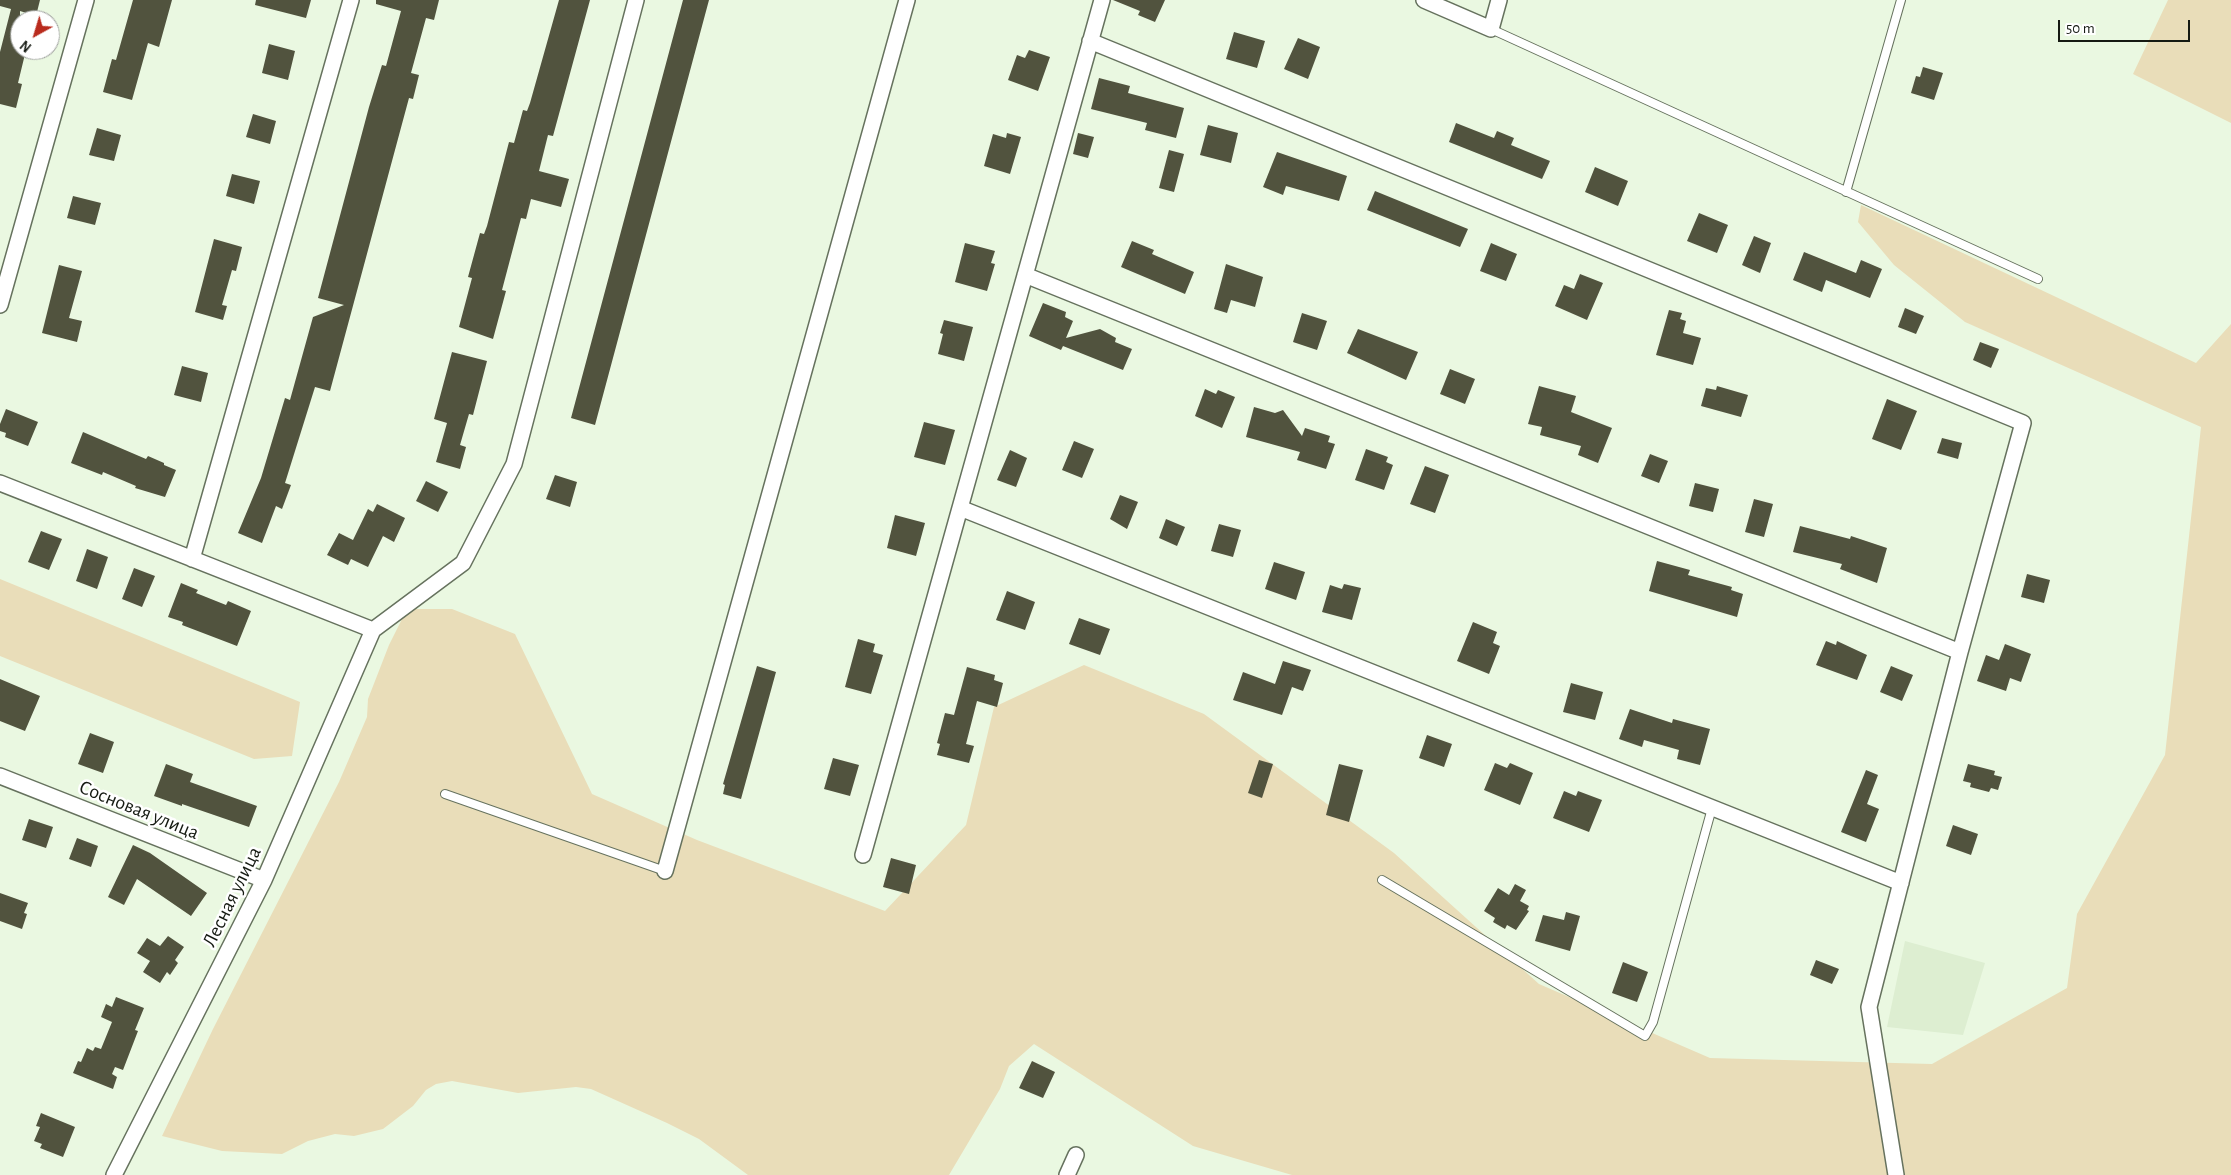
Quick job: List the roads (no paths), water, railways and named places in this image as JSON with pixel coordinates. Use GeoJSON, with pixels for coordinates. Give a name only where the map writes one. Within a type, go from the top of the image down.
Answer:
{"type":"FeatureCollection","features":[{"type":"Feature","properties":{"kind":"street"},"geometry":{"type":"LineString","coordinates":[[0,305],[86,0]]}},
{"type":"Feature","properties":{"kind":"street"},"geometry":{"type":"LineString","coordinates":[[192,559],[351,0]]}},
{"type":"Feature","properties":{"kind":"street"},"geometry":{"type":"LineString","coordinates":[[0,483],[373,630],[463,563],[514,464],[636,0]]}},
{"type":"Feature","properties":{"kind":"street"},"geometry":{"type":"LineString","coordinates":[[666,871],[908,0]]}},
{"type":"Feature","properties":{"kind":"street"},"geometry":{"type":"LineString","coordinates":[[864,855],[1102,0]]}},
{"type":"Feature","properties":{"kind":"street"},"geometry":{"type":"LineString","coordinates":[[1424,0],[1490,30],[1499,0]]}},
{"type":"Feature","properties":{"kind":"street"},"geometry":{"type":"LineString","coordinates":[[1090,41],[2023,423],[1960,652],[1869,1007],[1896,1175]]}},
{"type":"Feature","properties":{"kind":"street"},"geometry":{"type":"LineString","coordinates":[[1025,275],[1960,652]]}},
{"type":"Feature","properties":{"kind":"street"},"geometry":{"type":"LineString","coordinates":[[960,508],[1901,884]]}},
{"type":"Feature","properties":{"kind":"street","name":"Лесная улица"},"geometry":{"type":"LineString","coordinates":[[114,1175],[264,880],[373,630]]}},
{"type":"Feature","properties":{"kind":"street","name":"Сосновая улица"},"geometry":{"type":"LineString","coordinates":[[0,776],[264,880]]}},
{"type":"Feature","properties":{"kind":"street"},"geometry":{"type":"LineString","coordinates":[[1067,1175],[1076,1155]]}},
{"type":"Feature","properties":{"kind":"lane"},"geometry":{"type":"LineString","coordinates":[[1846,192],[1901,0]]}},
{"type":"Feature","properties":{"kind":"lane"},"geometry":{"type":"LineString","coordinates":[[1490,30],[2038,279]]}},
{"type":"Feature","properties":{"kind":"lane"},"geometry":{"type":"LineString","coordinates":[[445,794],[666,871]]}},
{"type":"Feature","properties":{"kind":"lane"},"geometry":{"type":"LineString","coordinates":[[1382,880],[1645,1036],[1653,1022],[1712,808]]}}]}
